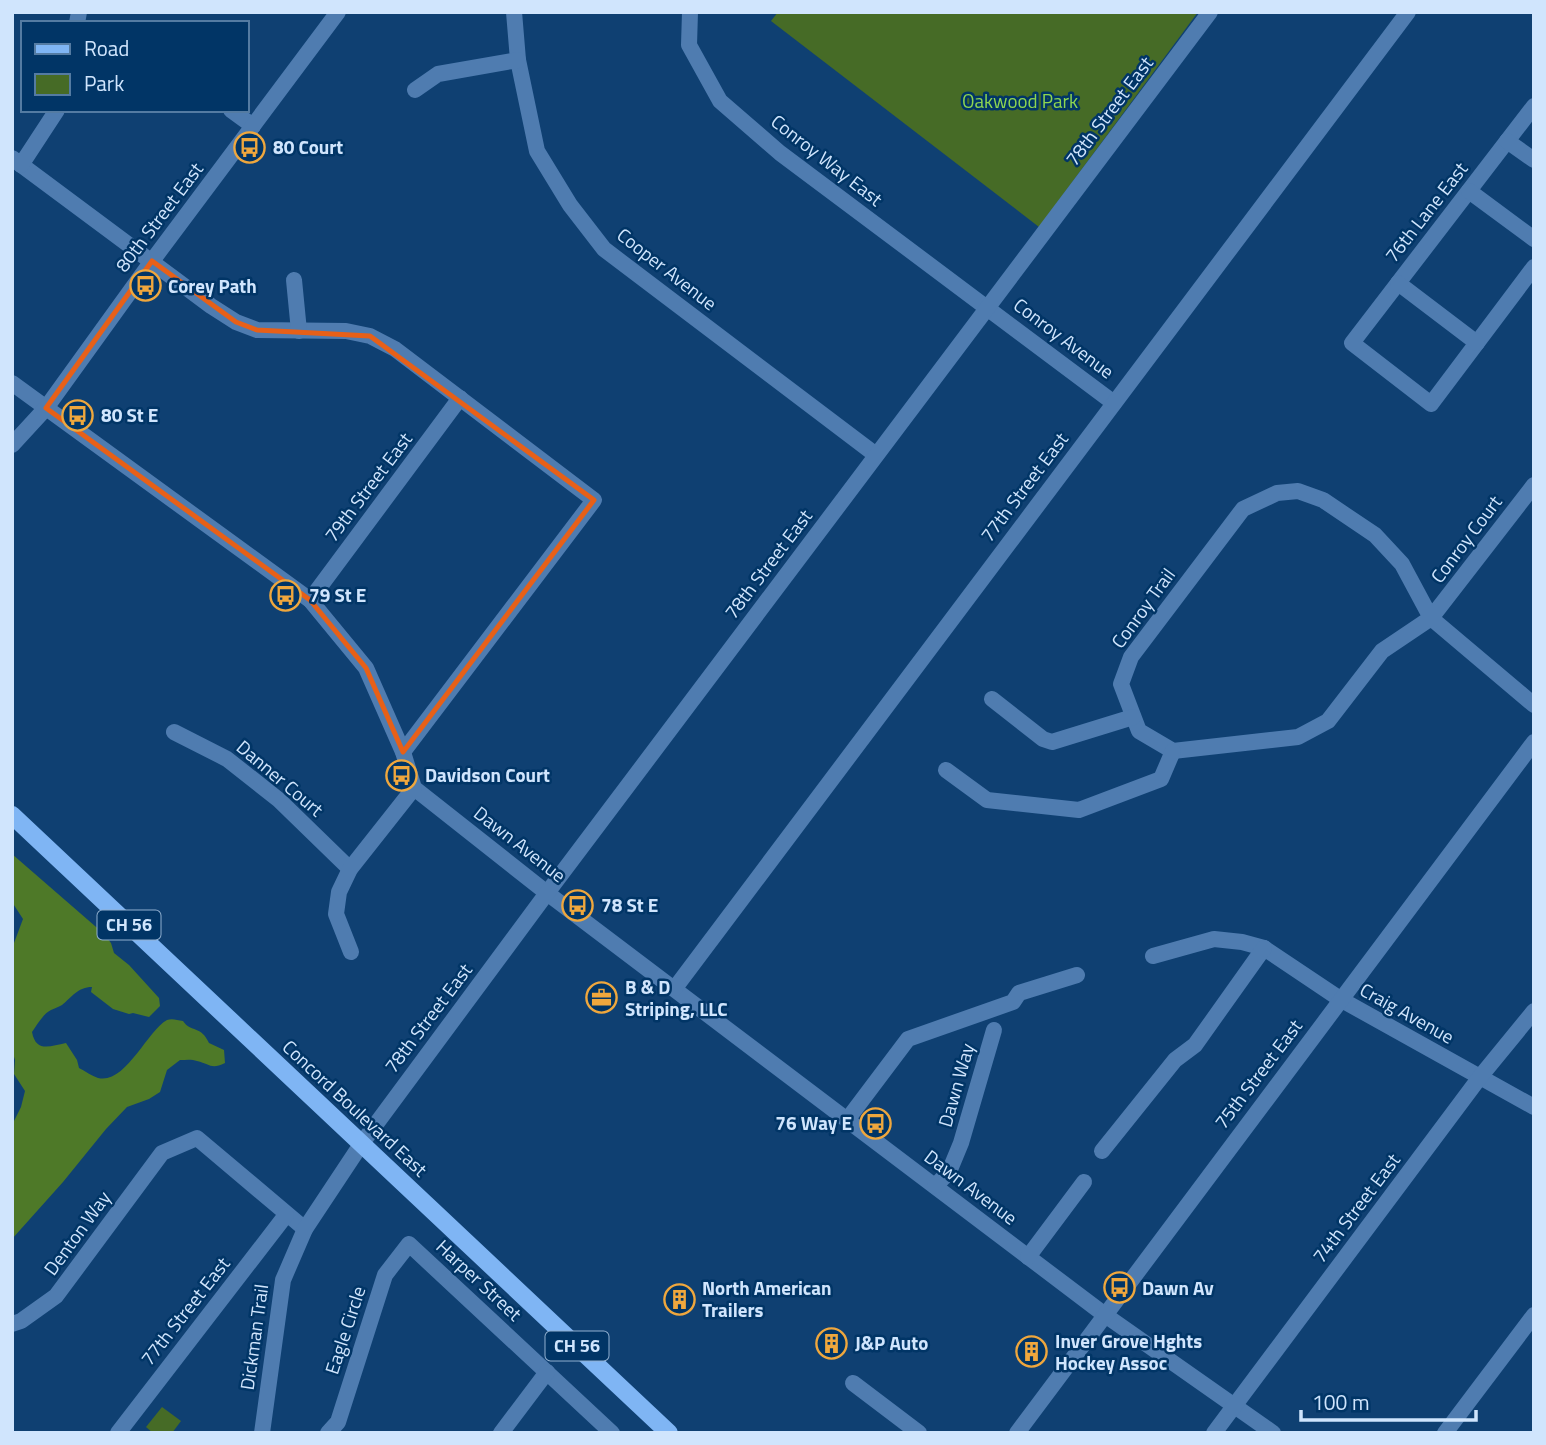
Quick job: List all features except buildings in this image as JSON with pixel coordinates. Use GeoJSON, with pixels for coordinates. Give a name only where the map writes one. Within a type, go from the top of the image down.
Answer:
{"type":"FeatureCollection","features":[{"type":"Feature","properties":{"kind":"main road","name":"Concord Boulevard East"},"geometry":{"type":"LineString","coordinates":[[12,815],[668,1433]]}},
{"type":"Feature","properties":{"kind":"street","name":"80th Street East"},"geometry":{"type":"LineString","coordinates":[[12,445],[46,408],[338,12]]}},
{"type":"Feature","properties":{"kind":"street","name":"Cooper Avenue"},"geometry":{"type":"LineString","coordinates":[[514,12],[518,60],[537,150],[570,205],[604,248],[876,455]]}},
{"type":"Feature","properties":{"kind":"street","name":"Conroy Way East"},"geometry":{"type":"LineString","coordinates":[[690,12],[690,45],[720,101],[780,153],[988,308]]}},
{"type":"Feature","properties":{"kind":"street","name":"78th Street East"},"geometry":{"type":"LineString","coordinates":[[362,1143],[1210,12]]}},
{"type":"Feature","properties":{"kind":"street","name":"77th Street East"},"geometry":{"type":"LineString","coordinates":[[675,988],[1408,12]]}},
{"type":"Feature","properties":{"kind":"street"},"geometry":{"type":"LineString","coordinates":[[415,90],[438,74],[518,60]]}},
{"type":"Feature","properties":{"kind":"street","name":"76th Lane East"},"geometry":{"type":"LineString","coordinates":[[1477,343],[1431,404],[1352,343],[1534,106]]}},
{"type":"Feature","properties":{"kind":"street"},"geometry":{"type":"LineString","coordinates":[[55,112],[17,162],[211,306],[236,322],[257,330],[346,331],[370,336],[395,349],[594,500],[402,752]]}},
{"type":"Feature","properties":{"kind":"street"},"geometry":{"type":"LineString","coordinates":[[234,112],[253,126]]}},
{"type":"Feature","properties":{"kind":"street"},"geometry":{"type":"LineString","coordinates":[[1507,141],[1534,160]]}},
{"type":"Feature","properties":{"kind":"street"},"geometry":{"type":"LineString","coordinates":[[1469,191],[1534,239]]}},
{"type":"Feature","properties":{"kind":"street"},"geometry":{"type":"LineString","coordinates":[[1398,283],[1477,343],[1534,267]]}},
{"type":"Feature","properties":{"kind":"street"},"geometry":{"type":"LineString","coordinates":[[294,280],[299,331]]}},
{"type":"Feature","properties":{"kind":"street","name":"Conroy Avenue"},"geometry":{"type":"LineString","coordinates":[[988,308],[1114,403]]}},
{"type":"Feature","properties":{"kind":"street"},"geometry":{"type":"LineString","coordinates":[[12,383],[310,600],[366,668],[402,752],[414,788],[350,869],[339,892],[336,914],[351,952]]}},
{"type":"Feature","properties":{"kind":"street","name":"79th Street East"},"geometry":{"type":"LineString","coordinates":[[310,600],[460,398]]}},
{"type":"Feature","properties":{"kind":"street","name":"Conroy Court"},"geometry":{"type":"LineString","coordinates":[[1431,618],[1534,485]]}},
{"type":"Feature","properties":{"kind":"street","name":"Conroy Trail"},"geometry":{"type":"LineString","coordinates":[[1173,751],[1139,731],[1121,684],[1131,657],[1243,509],[1277,493],[1298,491],[1323,500],[1375,535],[1402,564],[1431,618],[1534,705]]}},
{"type":"Feature","properties":{"kind":"street"},"geometry":{"type":"LineString","coordinates":[[946,770],[987,800],[1079,810],[1161,779],[1173,751],[1298,737],[1328,721],[1382,651],[1431,618]]}},
{"type":"Feature","properties":{"kind":"street"},"geometry":{"type":"LineString","coordinates":[[992,699],[1043,739],[1052,742],[1133,717]]}},
{"type":"Feature","properties":{"kind":"street","name":"Danner Court"},"geometry":{"type":"LineString","coordinates":[[174,732],[227,759],[279,800],[350,869]]}},
{"type":"Feature","properties":{"kind":"street","name":"75th Street East"},"geometry":{"type":"LineString","coordinates":[[1017,1433],[1534,742]]}},
{"type":"Feature","properties":{"kind":"street","name":"Dawn Avenue"},"geometry":{"type":"LineString","coordinates":[[414,788],[547,893],[1105,1315],[1273,1433]]}},
{"type":"Feature","properties":{"kind":"street"},"geometry":{"type":"LineString","coordinates":[[1102,1152],[1175,1060],[1195,1045],[1264,948],[1214,939],[1153,956]]}},
{"type":"Feature","properties":{"kind":"street","name":"Craig Avenue"},"geometry":{"type":"LineString","coordinates":[[1264,948],[1340,999],[1534,1107]]}},
{"type":"Feature","properties":{"kind":"street"},"geometry":{"type":"LineString","coordinates":[[848,1120],[908,1039],[1013,1002],[1019,993],[1077,975]]}},
{"type":"Feature","properties":{"kind":"street","name":"74th Street East"},"geometry":{"type":"LineString","coordinates":[[1214,1433],[1480,1077],[1534,1012]]}},
{"type":"Feature","properties":{"kind":"street","name":"Dawn Way"},"geometry":{"type":"LineString","coordinates":[[935,1186],[949,1172],[961,1143],[994,1030]]}},
{"type":"Feature","properties":{"kind":"street","name":"Denton Way"},"geometry":{"type":"LineString","coordinates":[[12,1325],[56,1296],[162,1153],[197,1138],[286,1214]]}},
{"type":"Feature","properties":{"kind":"street","name":"Dickman Trail"},"geometry":{"type":"LineString","coordinates":[[262,1433],[283,1280],[305,1229],[362,1143]]}},
{"type":"Feature","properties":{"kind":"street"},"geometry":{"type":"LineString","coordinates":[[1028,1257],[1084,1182]]}},
{"type":"Feature","properties":{"kind":"street"},"geometry":{"type":"LineString","coordinates":[[286,1214],[305,1229]]}},
{"type":"Feature","properties":{"kind":"street","name":"77th Street East"},"geometry":{"type":"LineString","coordinates":[[118,1433],[286,1214]]}},
{"type":"Feature","properties":{"kind":"street","name":"Harper Street"},"geometry":{"type":"LineString","coordinates":[[409,1244],[612,1433]]}},
{"type":"Feature","properties":{"kind":"street","name":"Eagle Circle"},"geometry":{"type":"LineString","coordinates":[[328,1433],[338,1422],[384,1275],[409,1244]]}},
{"type":"Feature","properties":{"kind":"street"},"geometry":{"type":"LineString","coordinates":[[1445,1433],[1534,1315]]}},
{"type":"Feature","properties":{"kind":"street"},"geometry":{"type":"LineString","coordinates":[[502,1433],[547,1372]]}},
{"type":"Feature","properties":{"kind":"street"},"geometry":{"type":"LineString","coordinates":[[853,1383],[919,1433]]}},
{"type":"Feature","properties":{"kind":"highlighted area"},"geometry":{"type":"Polygon","coordinates":[[[152,261],[236,322],[257,330],[370,336],[594,500],[403,752],[366,668],[310,600],[46,408],[152,261]]]}},
{"type":"Feature","properties":{"kind":"green space","name":"Oakwood Park"},"geometry":{"type":"Polygon","coordinates":[[[778,12],[1198,12],[1039,227],[771,21],[778,12]]]}},
{"type":"Feature","properties":{"kind":"green space"},"geometry":{"type":"Polygon","coordinates":[[[12,854],[103,933],[111,943],[114,953],[129,965],[159,998],[160,1006],[149,1017],[113,1009],[91,992],[92,987],[83,989],[43,1017],[32,1032],[37,1043],[49,1046],[66,1043],[79,1068],[98,1078],[108,1078],[126,1066],[159,1026],[167,1020],[175,1019],[199,1031],[209,1043],[224,1050],[225,1063],[213,1066],[195,1060],[180,1060],[167,1070],[160,1092],[127,1107],[12,1239],[12,1125],[25,1091],[14,1074],[15,1060],[12,1050],[14,943],[23,919],[12,902],[12,854]]]}},
{"type":"Feature","properties":{"kind":"green space"},"geometry":{"type":"Polygon","coordinates":[[[162,1407],[181,1421],[172,1433],[153,1433],[146,1427],[162,1407]]]}},
{"type":"Feature","properties":{"kind":"place","name":"80 Court"},"geometry":{"type":"Point","coordinates":[250,147]}},
{"type":"Feature","properties":{"kind":"place","name":"Corey Path"},"geometry":{"type":"Point","coordinates":[145,286]}},
{"type":"Feature","properties":{"kind":"place","name":"80 St E"},"geometry":{"type":"Point","coordinates":[78,415]}},
{"type":"Feature","properties":{"kind":"place","name":"79 St E"},"geometry":{"type":"Point","coordinates":[286,595]}},
{"type":"Feature","properties":{"kind":"place","name":"Davidson Court"},"geometry":{"type":"Point","coordinates":[402,775]}},
{"type":"Feature","properties":{"kind":"place","name":"78 St E"},"geometry":{"type":"Point","coordinates":[578,905]}},
{"type":"Feature","properties":{"kind":"place","name":"B & D Striping, LLC"},"geometry":{"type":"Point","coordinates":[602,998]}},
{"type":"Feature","properties":{"kind":"place","name":"76 Way E"},"geometry":{"type":"Point","coordinates":[875,1123]}},
{"type":"Feature","properties":{"kind":"place","name":"Dawn Av"},"geometry":{"type":"Point","coordinates":[1119,1288]}},
{"type":"Feature","properties":{"kind":"place","name":"North American Trailers"},"geometry":{"type":"Point","coordinates":[679,1299]}},
{"type":"Feature","properties":{"kind":"place","name":"J&P Auto"},"geometry":{"type":"Point","coordinates":[832,1343]}},
{"type":"Feature","properties":{"kind":"place","name":"Inver Grove Hghts Hockey Assoc"},"geometry":{"type":"Point","coordinates":[1032,1352]}}]}
